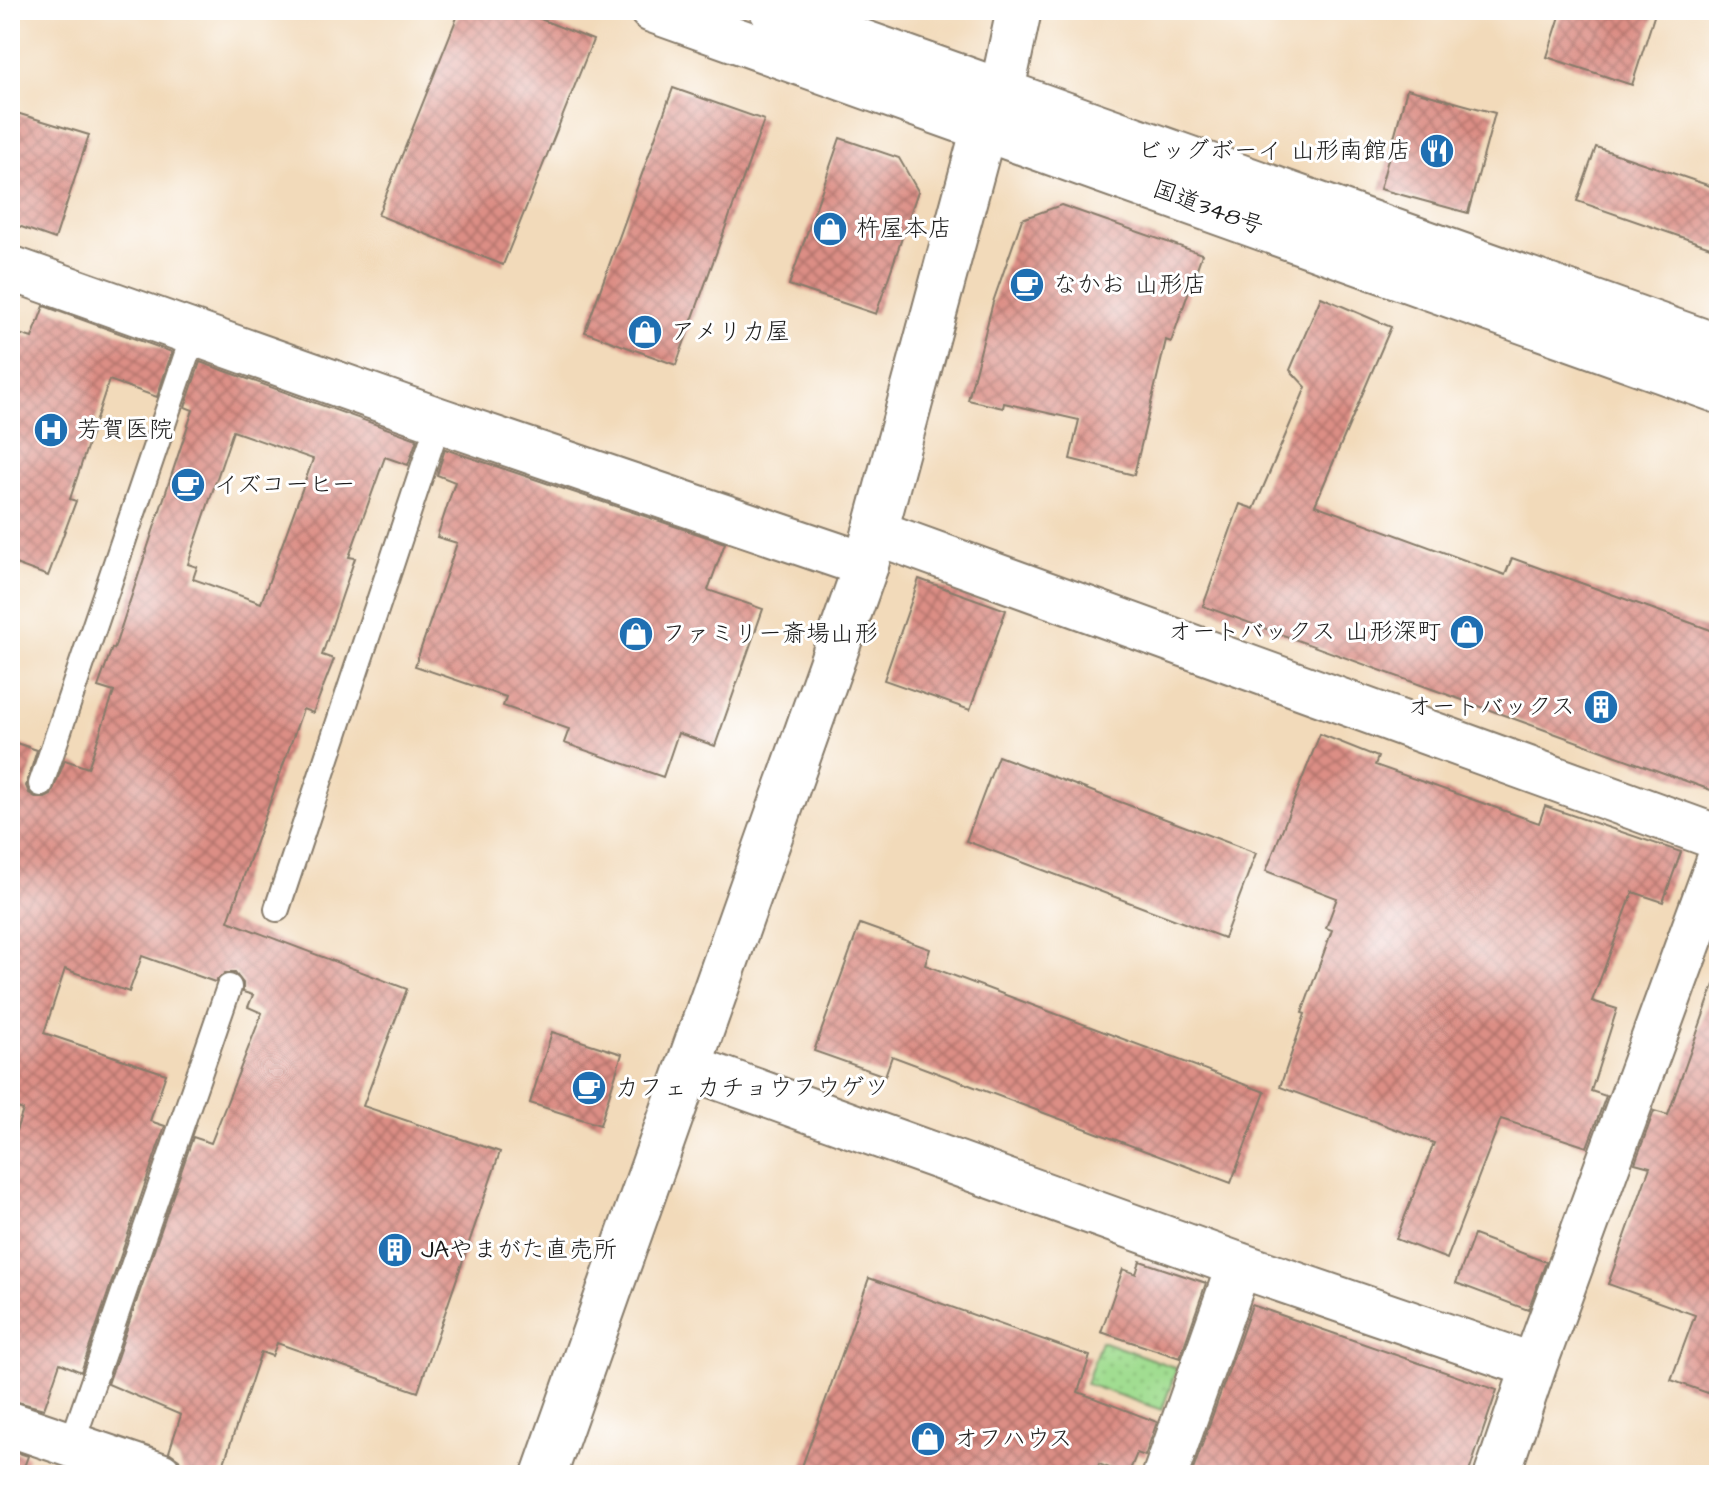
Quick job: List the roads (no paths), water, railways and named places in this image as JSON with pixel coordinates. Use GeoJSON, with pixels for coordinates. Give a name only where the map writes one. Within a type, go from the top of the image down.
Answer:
{"type":"FeatureCollection","features":[{"type":"Feature","properties":{"kind":"main road","name":"国道348号"},"geometry":{"type":"LineString","coordinates":[[652,10],[993,109],[1719,347]]}},
{"type":"Feature","properties":{"kind":"main road","name":"国道348号"},"geometry":{"type":"LineString","coordinates":[[772,10],[993,109],[1719,391]]}},
{"type":"Feature","properties":{"kind":"main road"},"geometry":{"type":"LineString","coordinates":[[544,1475],[870,548],[1019,10]]}},
{"type":"Feature","properties":{"kind":"main road"},"geometry":{"type":"LineString","coordinates":[[10,268],[439,420],[870,548],[1719,838]]}},
{"type":"Feature","properties":{"kind":"main road"},"geometry":{"type":"LineString","coordinates":[[1497,1475],[1719,860]]}},
{"type":"Feature","properties":{"kind":"main road"},"geometry":{"type":"LineString","coordinates":[[689,1067],[1239,1265],[1534,1366]]}},
{"type":"Feature","properties":{"kind":"main road"},"geometry":{"type":"LineString","coordinates":[[1165,1475],[1239,1265]]}},
{"type":"Feature","properties":{"kind":"main road"},"geometry":{"type":"LineString","coordinates":[[10,1424],[160,1475]]}},
{"type":"Feature","properties":{"kind":"lane"},"geometry":{"type":"LineString","coordinates":[[41,784],[194,333]]}},
{"type":"Feature","properties":{"kind":"lane"},"geometry":{"type":"LineString","coordinates":[[277,909],[439,420]]}},
{"type":"Feature","properties":{"kind":"lane"},"geometry":{"type":"LineString","coordinates":[[71,1446],[229,987]]}},
{"type":"Feature","properties":{"kind":"place","name":"ビッグボーイ 山形南館店"},"geometry":{"type":"Point","coordinates":[1437,151]}},
{"type":"Feature","properties":{"kind":"place","name":"杵屋本店"},"geometry":{"type":"Point","coordinates":[830,229]}},
{"type":"Feature","properties":{"kind":"place","name":"なかお 山形店"},"geometry":{"type":"Point","coordinates":[1027,285]}},
{"type":"Feature","properties":{"kind":"place","name":"アメリカ屋"},"geometry":{"type":"Point","coordinates":[645,332]}},
{"type":"Feature","properties":{"kind":"place","name":"芳賀医院"},"geometry":{"type":"Point","coordinates":[51,430]}},
{"type":"Feature","properties":{"kind":"place","name":"イズコーヒー"},"geometry":{"type":"Point","coordinates":[188,485]}},
{"type":"Feature","properties":{"kind":"place","name":"オートバックス 山形深町"},"geometry":{"type":"Point","coordinates":[1467,632]}},
{"type":"Feature","properties":{"kind":"place","name":"ファミリー斎場山形"},"geometry":{"type":"Point","coordinates":[636,634]}},
{"type":"Feature","properties":{"kind":"place","name":"オートバックス"},"geometry":{"type":"Point","coordinates":[1601,707]}},
{"type":"Feature","properties":{"kind":"place","name":"カフェ カチョウフウゲツ"},"geometry":{"type":"Point","coordinates":[589,1088]}},
{"type":"Feature","properties":{"kind":"place","name":"JAやまがた直売所"},"geometry":{"type":"Point","coordinates":[395,1250]}},
{"type":"Feature","properties":{"kind":"place","name":"オフハウス"},"geometry":{"type":"Point","coordinates":[928,1439]}}]}
